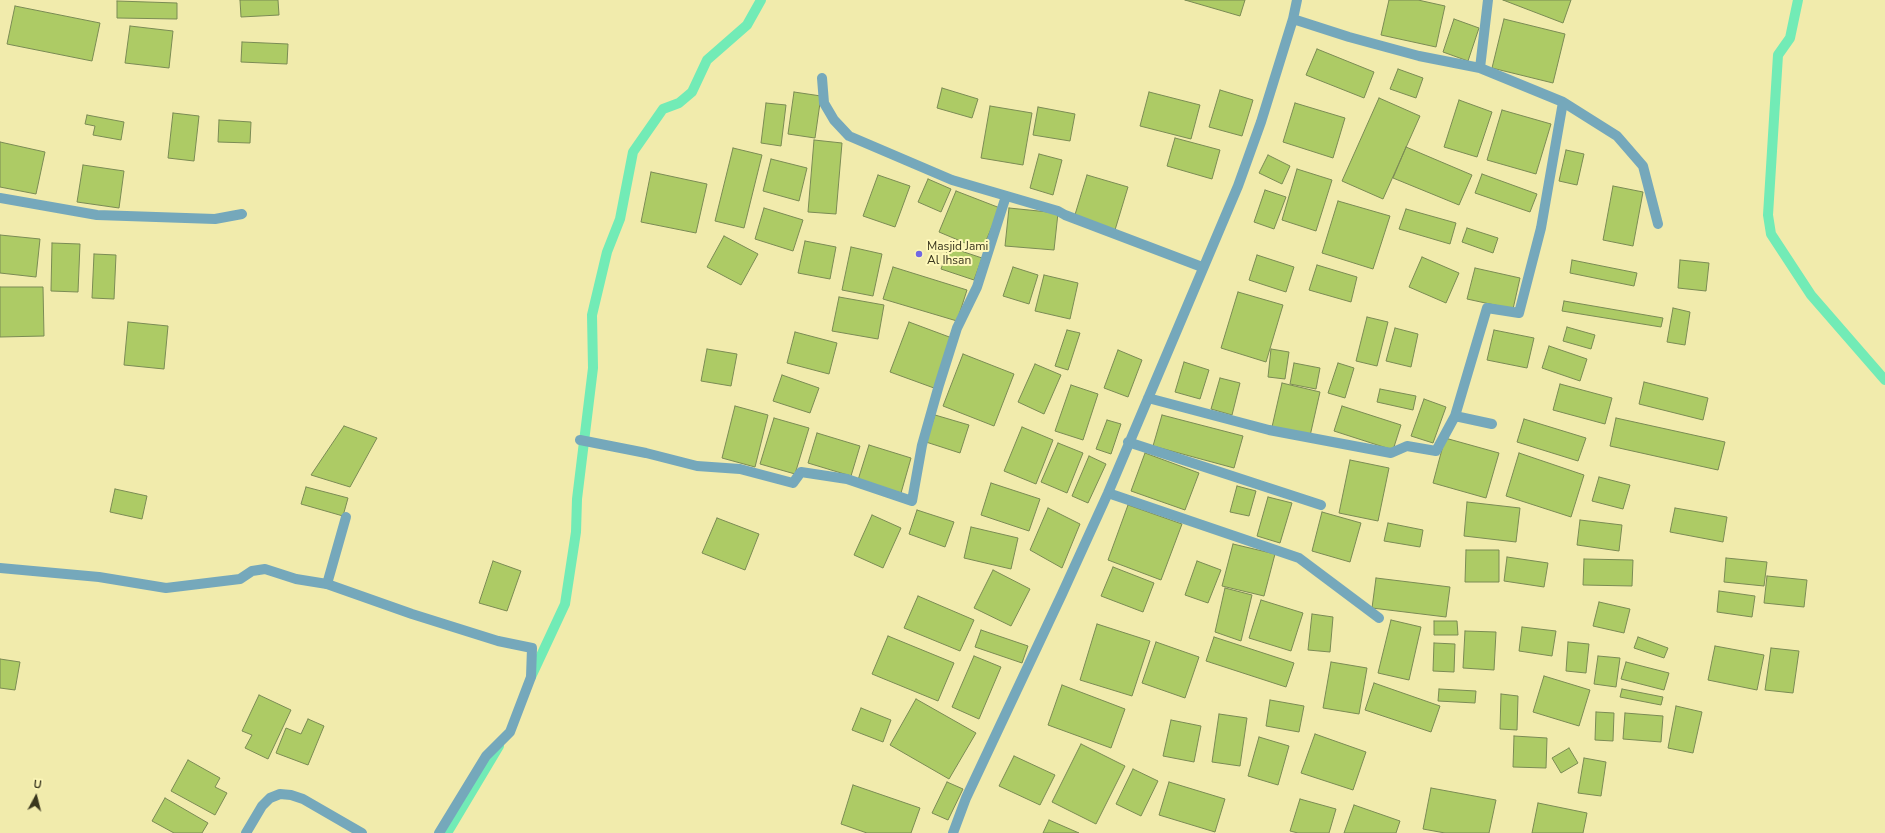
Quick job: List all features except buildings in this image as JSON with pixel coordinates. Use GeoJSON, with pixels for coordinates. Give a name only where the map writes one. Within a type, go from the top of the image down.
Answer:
{"type":"FeatureCollection","features":[{"type":"Feature","properties":{"kind":"street"},"geometry":{"type":"LineString","coordinates":[[953,833],[976,778],[1108,493],[1202,267],[1238,186],[1261,122],[1293,18],[1297,0]]}},
{"type":"Feature","properties":{"kind":"street"},"geometry":{"type":"LineString","coordinates":[[1480,68],[1488,0]]}},
{"type":"Feature","properties":{"kind":"street"},"geometry":{"type":"LineString","coordinates":[[1293,18],[1349,37],[1419,56],[1480,68],[1563,102],[1617,136],[1643,166],[1658,224]]}},
{"type":"Feature","properties":{"kind":"street"},"geometry":{"type":"LineString","coordinates":[[822,78],[824,102],[834,120],[849,136],[952,180],[1058,211],[1072,218],[1202,267]]}},
{"type":"Feature","properties":{"kind":"street"},"geometry":{"type":"LineString","coordinates":[[1148,398],[1269,430],[1391,453],[1407,446],[1436,451],[1455,416],[1487,308],[1519,313],[1541,228],[1563,102]]}},
{"type":"Feature","properties":{"kind":"street"},"geometry":{"type":"LineString","coordinates":[[580,440],[646,453],[698,466],[740,469],[793,483],[801,472],[847,479],[912,500],[922,445],[939,385],[957,328],[977,287],[1006,196]]}},
{"type":"Feature","properties":{"kind":"street"},"geometry":{"type":"LineString","coordinates":[[0,198],[97,215],[215,219],[242,214]]}},
{"type":"Feature","properties":{"kind":"street"},"geometry":{"type":"LineString","coordinates":[[1455,416],[1492,424]]}},
{"type":"Feature","properties":{"kind":"street"},"geometry":{"type":"LineString","coordinates":[[1128,442],[1321,505]]}},
{"type":"Feature","properties":{"kind":"street"},"geometry":{"type":"LineString","coordinates":[[1108,493],[1299,558],[1379,618]]}},
{"type":"Feature","properties":{"kind":"street"},"geometry":{"type":"LineString","coordinates":[[327,584],[346,517]]}},
{"type":"Feature","properties":{"kind":"street"},"geometry":{"type":"LineString","coordinates":[[0,568],[99,578],[166,588],[240,579],[252,571],[265,569],[296,579],[327,584],[412,614],[498,641],[532,648],[530,677],[510,732],[486,756],[439,833]]}},
{"type":"Feature","properties":{"kind":"street"},"geometry":{"type":"LineString","coordinates":[[246,833],[262,806],[270,798],[280,794],[291,795],[303,799],[362,833]]}},
{"type":"Feature","properties":{"kind":"waterway"},"geometry":{"type":"LineString","coordinates":[[531,677],[565,604],[576,532],[577,499],[593,368],[592,315],[607,252],[620,219],[633,152],[663,109],[679,103],[692,92],[707,60],[747,25],[761,0]]}},
{"type":"Feature","properties":{"kind":"waterway"},"geometry":{"type":"LineString","coordinates":[[1798,0],[1790,38],[1778,55],[1768,215],[1771,234],[1811,295],[1885,380]]}},
{"type":"Feature","properties":{"kind":"waterway"},"geometry":{"type":"LineString","coordinates":[[447,833],[499,746]]}},
{"type":"Feature","properties":{"kind":"place","name":"Masjid Jami Al Ihsan"},"geometry":{"type":"Point","coordinates":[919,254]}}]}
